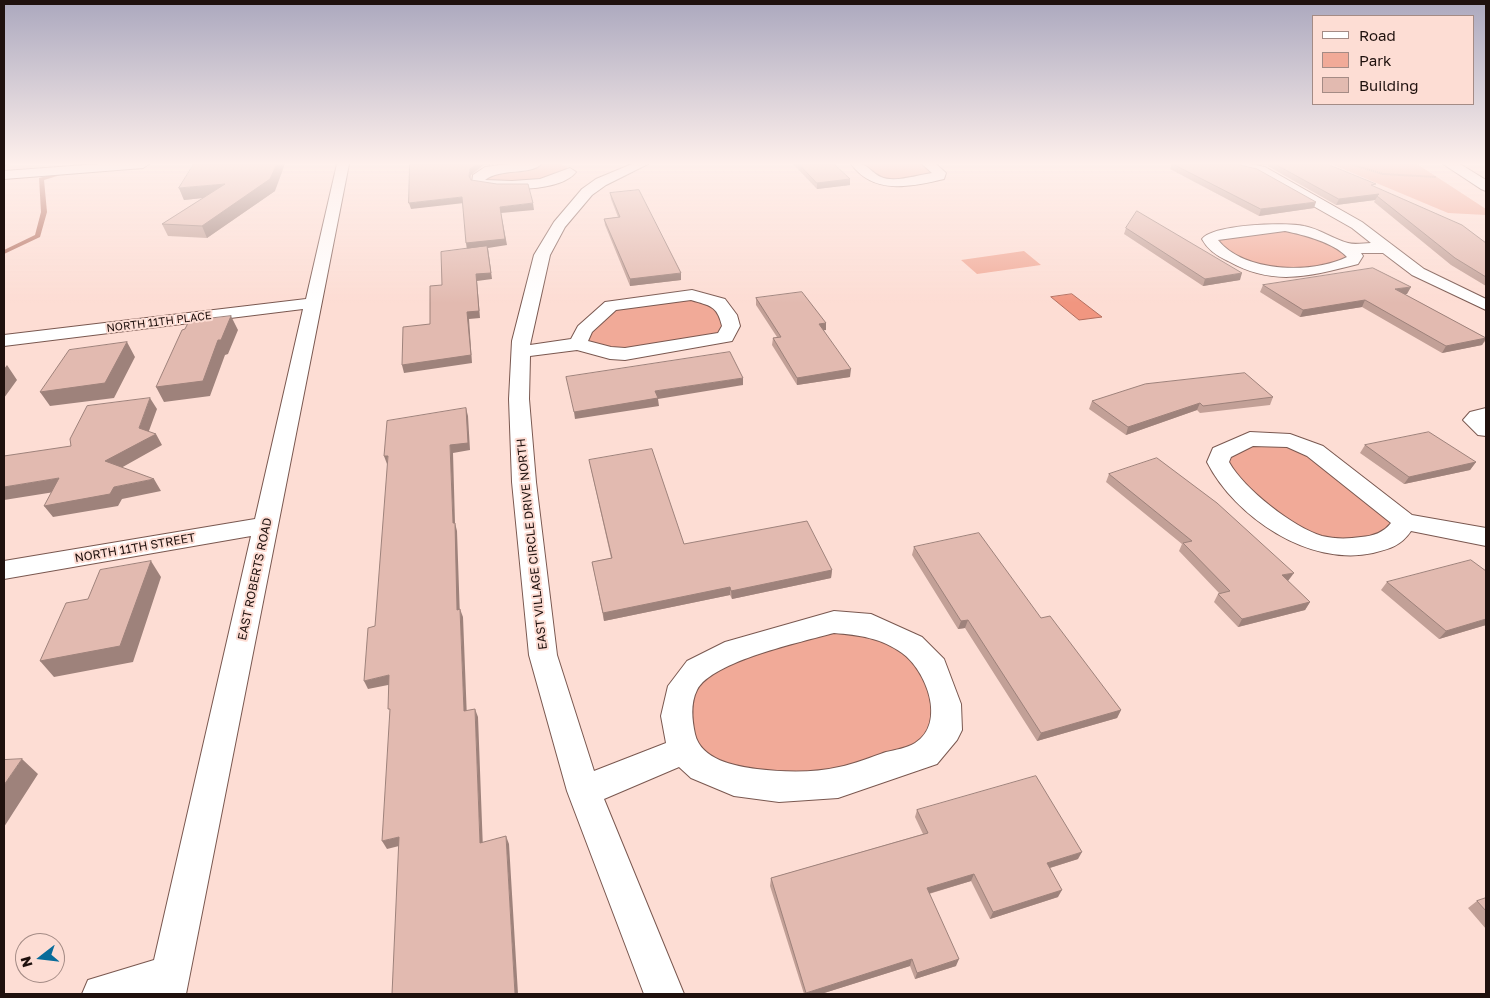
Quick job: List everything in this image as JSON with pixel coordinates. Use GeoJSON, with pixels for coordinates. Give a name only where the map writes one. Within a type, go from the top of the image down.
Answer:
{"type":"FeatureCollection","features":[{"type":"Feature","properties":{"kind":"street","name":"EAST ROBERTS ROAD"},"geometry":{"type":"LineString","coordinates":[[168,985],[333,211]]}},
{"type":"Feature","properties":{"kind":"street","name":"EAST VILLAGE CIRCLE DRIVE NORTH"},"geometry":{"type":"LineString","coordinates":[[572,211],[559,225],[542,255],[521,341],[519,398],[524,482],[543,655],[584,791],[664,994]]}},
{"type":"Feature","properties":{"kind":"street"},"geometry":{"type":"LineString","coordinates":[[1332,211],[1357,225],[1418,272],[1486,305]]}},
{"type":"Feature","properties":{"kind":"street"},"geometry":{"type":"LineString","coordinates":[[1347,248],[1355,256],[1352,261],[1322,268],[1272,272],[1263,271],[1227,255],[1213,246],[1210,239],[1217,235],[1285,227],[1304,230],[1347,248],[1387,248]]}},
{"type":"Feature","properties":{"kind":"street"},"geometry":{"type":"LineString","coordinates":[[521,352],[578,344],[610,353],[625,354],[724,337],[731,326],[728,315],[719,303],[692,295],[611,306],[584,330],[578,344]]}},
{"type":"Feature","properties":{"kind":"street","name":"NORTH 11TH PLACE"},"geometry":{"type":"LineString","coordinates":[[4,340],[314,303]]}},
{"type":"Feature","properties":{"kind":"street"},"geometry":{"type":"LineString","coordinates":[[1486,414],[1477,416],[1474,420],[1486,430]]}},
{"type":"Feature","properties":{"kind":"street"},"geometry":{"type":"LineString","coordinates":[[1405,522],[1393,537],[1371,544],[1343,549],[1318,544],[1296,536],[1283,528],[1226,480],[1218,462],[1221,453],[1250,439],[1290,441],[1315,451],[1366,489],[1405,522],[1486,537]]}},
{"type":"Feature","properties":{"kind":"street","name":"NORTH 11TH STREET"},"geometry":{"type":"LineString","coordinates":[[4,570],[266,525]]}},
{"type":"Feature","properties":{"kind":"street"},"geometry":{"type":"LineString","coordinates":[[834,622],[871,625],[912,645],[934,667],[946,704],[946,730],[926,754],[838,784],[779,787],[734,781],[703,768],[683,751],[676,716],[683,686],[697,668],[735,650],[834,622]]}},
{"type":"Feature","properties":{"kind":"street"},"geometry":{"type":"LineString","coordinates":[[584,791],[683,751]]}},
{"type":"Feature","properties":{"kind":"street"},"geometry":{"type":"LineString","coordinates":[[102,994],[168,985]]}},
{"type":"Feature","properties":{"kind":"green space"},"geometry":{"type":"Polygon","coordinates":[[[1442,211],[1486,211],[1486,215],[1448,213],[1442,211]]]}},
{"type":"Feature","properties":{"kind":"green space"},"geometry":{"type":"Polygon","coordinates":[[[1266,227],[1304,230],[1355,256],[1321,268],[1263,271],[1213,246],[1217,235],[1266,227]]]}},
{"type":"Feature","properties":{"kind":"green space"},"geometry":{"type":"Polygon","coordinates":[[[1024,251],[1041,265],[977,274],[961,260],[1024,251]]]}},
{"type":"Feature","properties":{"kind":"green space"},"geometry":{"type":"Polygon","coordinates":[[[692,295],[719,303],[725,337],[625,354],[578,344],[611,306],[692,295]]]}},
{"type":"Feature","properties":{"kind":"green space"},"geometry":{"type":"Polygon","coordinates":[[[1250,439],[1290,441],[1392,509],[1393,537],[1318,544],[1226,480],[1221,453],[1250,439]]]}},
{"type":"Feature","properties":{"kind":"green space"},"geometry":{"type":"Polygon","coordinates":[[[834,622],[912,645],[946,730],[838,783],[703,768],[683,686],[697,669],[834,622]]]}},
{"type":"Feature","properties":{"kind":"shaded area"},"geometry":{"type":"Polygon","coordinates":[[[1072,294],[1102,317],[1079,320],[1051,297],[1072,294]]]}},
{"type":"Feature","properties":{"kind":"building"},"geometry":{"type":"Polygon","coordinates":[[[183,211],[224,211],[202,226],[162,224],[183,211]]]}},
{"type":"Feature","properties":{"kind":"building"},"geometry":{"type":"Polygon","coordinates":[[[463,211],[501,211],[505,239],[466,243],[463,211]]]}},
{"type":"Feature","properties":{"kind":"building"},"geometry":{"type":"Polygon","coordinates":[[[617,211],[649,211],[681,273],[630,279],[604,219],[620,217],[617,211]]]}},
{"type":"Feature","properties":{"kind":"building"},"geometry":{"type":"Polygon","coordinates":[[[1137,211],[1242,273],[1205,279],[1126,228],[1137,211]]]}},
{"type":"Feature","properties":{"kind":"building"},"geometry":{"type":"Polygon","coordinates":[[[1395,211],[1429,211],[1462,225],[1486,243],[1486,277],[1455,258],[1395,211]]]}},
{"type":"Feature","properties":{"kind":"building"},"geometry":{"type":"Polygon","coordinates":[[[487,246],[491,273],[476,274],[479,311],[467,312],[471,355],[402,365],[403,327],[430,324],[430,286],[442,285],[441,252],[487,246]]]}},
{"type":"Feature","properties":{"kind":"building"},"geometry":{"type":"Polygon","coordinates":[[[1373,268],[1411,287],[1395,289],[1486,338],[1446,346],[1365,300],[1303,310],[1263,285],[1373,268]]]}},
{"type":"Feature","properties":{"kind":"building"},"geometry":{"type":"Polygon","coordinates":[[[802,292],[826,323],[819,324],[851,369],[797,378],[773,338],[781,337],[756,298],[802,292]]]}},
{"type":"Feature","properties":{"kind":"building"},"geometry":{"type":"Polygon","coordinates":[[[231,316],[221,340],[218,340],[203,381],[156,387],[182,330],[185,329],[189,321],[231,316]]]}},
{"type":"Feature","properties":{"kind":"building"},"geometry":{"type":"Polygon","coordinates":[[[127,342],[105,383],[40,392],[69,350],[127,342]]]}},
{"type":"Feature","properties":{"kind":"building"},"geometry":{"type":"Polygon","coordinates":[[[730,352],[743,378],[655,391],[658,398],[574,412],[566,377],[730,352]]]}},
{"type":"Feature","properties":{"kind":"building"},"geometry":{"type":"Polygon","coordinates":[[[1245,373],[1273,397],[1203,406],[1200,403],[1128,427],[1092,401],[1145,384],[1245,373]]]}},
{"type":"Feature","properties":{"kind":"building"},"geometry":{"type":"Polygon","coordinates":[[[150,398],[139,428],[156,434],[105,461],[154,479],[114,487],[110,494],[44,506],[59,478],[4,487],[4,456],[71,446],[70,439],[87,406],[150,398]]]}},
{"type":"Feature","properties":{"kind":"building"},"geometry":{"type":"Polygon","coordinates":[[[466,408],[468,443],[450,445],[453,523],[455,523],[457,610],[460,609],[464,711],[475,709],[480,843],[506,836],[515,994],[392,994],[399,837],[382,841],[390,709],[388,709],[389,675],[364,681],[368,628],[375,626],[388,456],[384,456],[387,421],[466,408]]]}},
{"type":"Feature","properties":{"kind":"building"},"geometry":{"type":"Polygon","coordinates":[[[1429,432],[1476,462],[1409,477],[1365,445],[1429,432]]]}},
{"type":"Feature","properties":{"kind":"building"},"geometry":{"type":"Polygon","coordinates":[[[652,449],[684,544],[807,521],[832,570],[731,591],[730,587],[603,613],[592,562],[612,558],[589,460],[652,449]]]}},
{"type":"Feature","properties":{"kind":"building"},"geometry":{"type":"Polygon","coordinates":[[[1157,458],[1217,503],[1294,573],[1282,575],[1310,602],[1242,619],[1218,594],[1230,591],[1183,543],[1192,541],[1109,474],[1157,458]]]}},
{"type":"Feature","properties":{"kind":"building"},"geometry":{"type":"Polygon","coordinates":[[[979,533],[1041,618],[1050,616],[1121,710],[1041,733],[968,620],[961,621],[914,547],[979,533]]]}},
{"type":"Feature","properties":{"kind":"building"},"geometry":{"type":"Polygon","coordinates":[[[1471,560],[1486,571],[1486,619],[1446,631],[1387,582],[1471,560]]]}},
{"type":"Feature","properties":{"kind":"building"},"geometry":{"type":"Polygon","coordinates":[[[151,561],[120,646],[40,661],[66,603],[88,599],[100,570],[151,561]]]}},
{"type":"Feature","properties":{"kind":"building"},"geometry":{"type":"Polygon","coordinates":[[[22,759],[4,785],[4,760],[22,759]]]}},
{"type":"Feature","properties":{"kind":"building"},"geometry":{"type":"Polygon","coordinates":[[[1036,776],[1082,852],[1047,863],[1062,890],[993,912],[974,874],[927,888],[959,959],[917,973],[912,959],[806,993],[771,878],[928,833],[917,810],[1036,776]]]}},
{"type":"Feature","properties":{"kind":"building"},"geometry":{"type":"Polygon","coordinates":[[[1486,898],[1486,911],[1477,901],[1486,898]]]}},
{"type":"Feature","properties":{"kind":"waterway"},"geometry":{"type":"LineString","coordinates":[[4,252],[38,236],[44,211]]}}]}
